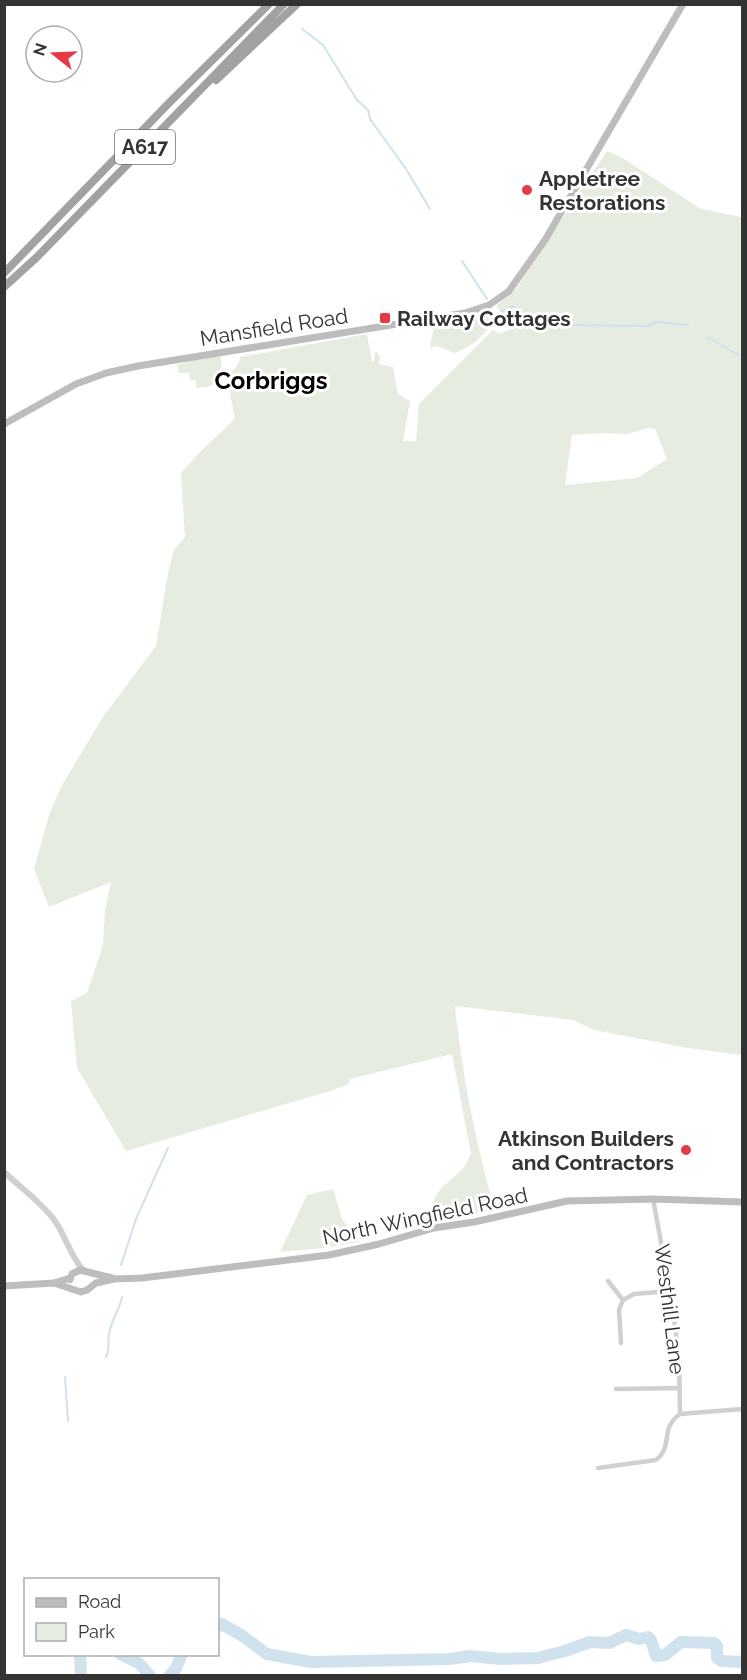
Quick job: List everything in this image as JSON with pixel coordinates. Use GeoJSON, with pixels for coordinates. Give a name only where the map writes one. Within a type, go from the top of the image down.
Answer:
{"type":"FeatureCollection","features":[{"type":"Feature","properties":{"kind":"highway","name":"A617"},"geometry":{"type":"LineString","coordinates":[[4,273],[267,4]]}},
{"type":"Feature","properties":{"kind":"highway","name":"A617"},"geometry":{"type":"LineString","coordinates":[[4,287],[44,250],[284,4]]}},
{"type":"Feature","properties":{"kind":"highway"},"geometry":{"type":"LineString","coordinates":[[202,89],[222,76],[297,4]]}},
{"type":"Feature","properties":{"kind":"main road","name":"Mansfield Road"},"geometry":{"type":"LineString","coordinates":[[4,424],[68,387],[106,373],[465,313],[499,299],[520,278],[545,240],[683,4]]}},
{"type":"Feature","properties":{"kind":"main road","name":"North Wingfield Road"},"geometry":{"type":"LineString","coordinates":[[92,1285],[114,1279],[142,1278],[329,1254],[379,1244],[434,1228],[567,1202],[653,1199],[742,1202]]}},
{"type":"Feature","properties":{"kind":"main road"},"geometry":{"type":"LineString","coordinates":[[4,1286],[54,1283],[71,1276],[77,1270],[86,1271],[92,1279],[92,1285],[84,1292],[54,1283]]}},
{"type":"Feature","properties":{"kind":"main road","name":"North Wingfield Road"},"geometry":{"type":"LineString","coordinates":[[86,1271],[114,1279]]}},
{"type":"Feature","properties":{"kind":"main road"},"geometry":{"type":"LineString","coordinates":[[71,1276],[70,1285],[74,1290]]}},
{"type":"Feature","properties":{"kind":"street"},"geometry":{"type":"LineString","coordinates":[[4,1172],[53,1219],[74,1257],[86,1271]]}},
{"type":"Feature","properties":{"kind":"street","name":"Westhill Lane"},"geometry":{"type":"LineString","coordinates":[[598,1468],[656,1460],[662,1455],[666,1445],[667,1428],[672,1419],[680,1413],[680,1356],[653,1199]]}},
{"type":"Feature","properties":{"kind":"street"},"geometry":{"type":"LineString","coordinates":[[71,1276],[74,1257]]}},
{"type":"Feature","properties":{"kind":"street"},"geometry":{"type":"LineString","coordinates":[[608,1281],[623,1300]]}},
{"type":"Feature","properties":{"kind":"street"},"geometry":{"type":"LineString","coordinates":[[621,1343],[619,1310],[623,1300],[634,1294],[670,1291]]}},
{"type":"Feature","properties":{"kind":"street"},"geometry":{"type":"LineString","coordinates":[[616,1389],[680,1388]]}},
{"type":"Feature","properties":{"kind":"street"},"geometry":{"type":"LineString","coordinates":[[680,1413],[742,1409]]}},
{"type":"Feature","properties":{"kind":"green space"},"geometry":{"type":"Polygon","coordinates":[[[607,151],[621,157],[701,209],[742,217],[742,1055],[688,1048],[594,1030],[573,1020],[455,1006],[470,1109],[494,1209],[431,1222],[434,1199],[439,1191],[460,1172],[471,1154],[452,1054],[350,1079],[349,1084],[330,1091],[126,1151],[77,1068],[71,1001],[87,993],[103,945],[105,910],[111,882],[49,907],[34,869],[49,815],[62,785],[103,717],[156,646],[174,550],[185,537],[181,473],[235,419],[230,378],[240,357],[367,334],[372,362],[377,352],[380,357],[379,364],[393,367],[398,394],[410,401],[403,441],[416,441],[419,404],[493,330],[499,334],[517,324],[516,321],[507,319],[496,306],[516,289],[607,151]],[[648,428],[627,434],[572,435],[565,485],[637,478],[667,459],[655,429],[648,428]]]}},
{"type":"Feature","properties":{"kind":"green space"},"geometry":{"type":"Polygon","coordinates":[[[486,309],[492,317],[488,329],[473,343],[455,353],[437,346],[430,348],[434,326],[461,319],[466,322],[474,321],[477,314],[486,309]]]}},
{"type":"Feature","properties":{"kind":"green space"},"geometry":{"type":"Polygon","coordinates":[[[221,356],[221,369],[217,383],[196,388],[196,380],[190,380],[189,373],[179,373],[177,365],[221,356]]]}},
{"type":"Feature","properties":{"kind":"green space"},"geometry":{"type":"Polygon","coordinates":[[[333,1189],[342,1219],[359,1242],[280,1252],[307,1195],[333,1189]]]}},
{"type":"Feature","properties":{"kind":"waterway"},"geometry":{"type":"LineString","coordinates":[[302,29],[323,45],[357,100],[368,110],[370,119],[406,169],[430,209]]}},
{"type":"Feature","properties":{"kind":"waterway"},"geometry":{"type":"LineString","coordinates":[[462,261],[487,299]]}},
{"type":"Feature","properties":{"kind":"waterway"},"geometry":{"type":"LineString","coordinates":[[501,312],[513,306],[528,319]]}},
{"type":"Feature","properties":{"kind":"waterway"},"geometry":{"type":"LineString","coordinates":[[569,325],[648,326],[656,322],[688,325]]}},
{"type":"Feature","properties":{"kind":"waterway"},"geometry":{"type":"LineString","coordinates":[[539,325],[564,325]]}},
{"type":"Feature","properties":{"kind":"waterway"},"geometry":{"type":"LineString","coordinates":[[708,337],[742,357]]}},
{"type":"Feature","properties":{"kind":"waterway"},"geometry":{"type":"LineString","coordinates":[[121,1265],[136,1219],[168,1148]]}},
{"type":"Feature","properties":{"kind":"waterway"},"geometry":{"type":"LineString","coordinates":[[106,1357],[110,1329],[122,1297]]}},
{"type":"Feature","properties":{"kind":"waterway"},"geometry":{"type":"LineString","coordinates":[[65,1377],[68,1421]]}},
{"type":"Feature","properties":{"kind":"waterway"},"geometry":{"type":"LineString","coordinates":[[219,1626],[222,1624],[267,1654],[311,1662],[449,1659],[470,1656],[501,1659],[538,1658],[590,1642],[609,1643],[626,1635],[639,1639],[648,1637],[656,1656],[665,1655],[681,1642],[714,1643],[717,1646],[717,1658],[722,1661],[742,1662]]}},
{"type":"Feature","properties":{"kind":"waterway"},"geometry":{"type":"LineString","coordinates":[[80,1656],[81,1676]]}},
{"type":"Feature","properties":{"kind":"waterway"},"geometry":{"type":"LineString","coordinates":[[124,1656],[140,1664],[150,1676]]}},
{"type":"Feature","properties":{"kind":"waterway"},"geometry":{"type":"LineString","coordinates":[[169,1676],[175,1670],[181,1656]]}},
{"type":"Feature","properties":{"kind":"place","name":"Appletree Restorations"},"geometry":{"type":"Point","coordinates":[527,190]}},
{"type":"Feature","properties":{"kind":"place","name":"Railway Cottages"},"geometry":{"type":"Point","coordinates":[385,318]}},
{"type":"Feature","properties":{"kind":"place","name":"Atkinson Builders and Contractors"},"geometry":{"type":"Point","coordinates":[686,1150]}},
{"type":"Feature","properties":{"kind":"district","name":"Corbriggs"},"geometry":{"type":"Point","coordinates":[271,380]}}]}
